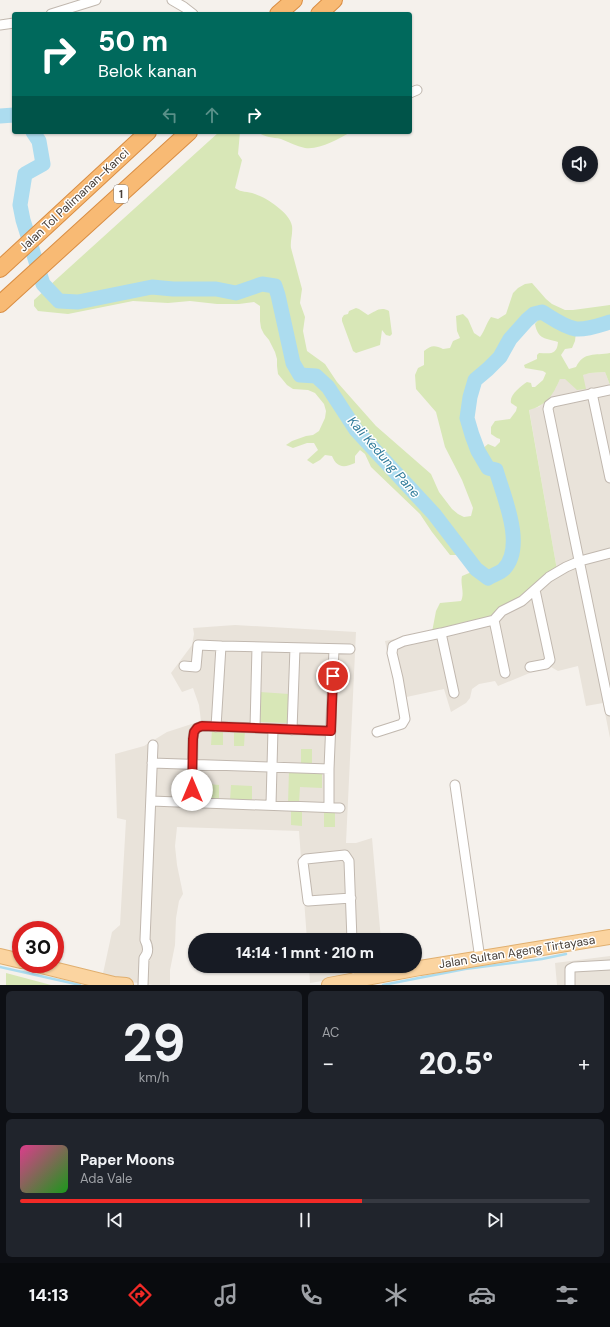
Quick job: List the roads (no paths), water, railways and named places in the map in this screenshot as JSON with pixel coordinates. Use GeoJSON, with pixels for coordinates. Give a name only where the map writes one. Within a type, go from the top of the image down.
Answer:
{"type":"FeatureCollection","features":[{"type":"Feature","properties":{"kind":"highway"},"geometry":{"type":"LineString","coordinates":[[280,12],[294,0]]}},
{"type":"Feature","properties":{"kind":"highway"},"geometry":{"type":"LineString","coordinates":[[321,12],[334,0]]}},
{"type":"Feature","properties":{"kind":"highway","name":"Jalan Tol Palimanan–Kanci"},"geometry":{"type":"LineString","coordinates":[[0,269],[146,134]]}},
{"type":"Feature","properties":{"kind":"highway","name":"1"},"geometry":{"type":"LineString","coordinates":[[0,304],[52,255],[187,134]]}},
{"type":"Feature","properties":{"kind":"main road","name":"Jalan Sultan Ageng Tirtayasa"},"geometry":{"type":"LineString","coordinates":[[422,968],[610,937]]}},
{"type":"Feature","properties":{"kind":"main road"},"geometry":{"type":"LineString","coordinates":[[0,956],[12,959]]}},
{"type":"Feature","properties":{"kind":"main road"},"geometry":{"type":"LineString","coordinates":[[64,972],[118,985]]}},
{"type":"Feature","properties":{"kind":"main road","name":"Jalan Sultan Ageng Tirtayasa"},"geometry":{"type":"LineString","coordinates":[[329,985],[357,973]]}},
{"type":"Feature","properties":{"kind":"street"},"geometry":{"type":"LineString","coordinates":[[57,12],[96,0]]}},
{"type":"Feature","properties":{"kind":"street"},"geometry":{"type":"LineString","coordinates":[[172,0],[184,6],[191,12]]}},
{"type":"Feature","properties":{"kind":"street"},"geometry":{"type":"LineString","coordinates":[[0,25],[12,23]]}},
{"type":"Feature","properties":{"kind":"street"},"geometry":{"type":"LineString","coordinates":[[610,390],[553,402],[549,405],[548,409],[610,707]]}},
{"type":"Feature","properties":{"kind":"street"},"geometry":{"type":"LineString","coordinates":[[592,393],[610,478]]}},
{"type":"Feature","properties":{"kind":"street"},"geometry":{"type":"LineString","coordinates":[[377,732],[402,724],[405,719],[392,653],[393,646],[404,640],[494,620],[502,611],[516,604],[549,577],[580,561],[610,553]]}},
{"type":"Feature","properties":{"kind":"street"},"geometry":{"type":"LineString","coordinates":[[530,667],[546,664],[550,660],[535,590]]}},
{"type":"Feature","properties":{"kind":"street"},"geometry":{"type":"LineString","coordinates":[[494,620],[505,673]]}},
{"type":"Feature","properties":{"kind":"street"},"geometry":{"type":"LineString","coordinates":[[441,633],[454,693]]}},
{"type":"Feature","properties":{"kind":"street"},"geometry":{"type":"LineString","coordinates":[[184,666],[196,667],[198,645],[350,649]]}},
{"type":"Feature","properties":{"kind":"street"},"geometry":{"type":"LineString","coordinates":[[216,727],[221,646]]}},
{"type":"Feature","properties":{"kind":"street"},"geometry":{"type":"LineString","coordinates":[[255,728],[257,647]]}},
{"type":"Feature","properties":{"kind":"street"},"geometry":{"type":"LineString","coordinates":[[292,730],[295,648]]}},
{"type":"Feature","properties":{"kind":"street"},"geometry":{"type":"LineString","coordinates":[[329,807],[329,769],[334,649]]}},
{"type":"Feature","properties":{"kind":"street"},"geometry":{"type":"LineString","coordinates":[[192,802],[194,732],[197,728],[202,726],[331,731]]}},
{"type":"Feature","properties":{"kind":"street"},"geometry":{"type":"LineString","coordinates":[[270,805],[273,729]]}},
{"type":"Feature","properties":{"kind":"street"},"geometry":{"type":"LineString","coordinates":[[143,985],[144,958],[147,955],[145,940],[153,745]]}},
{"type":"Feature","properties":{"kind":"street"},"geometry":{"type":"LineString","coordinates":[[152,762],[329,769]]}},
{"type":"Feature","properties":{"kind":"street"},"geometry":{"type":"LineString","coordinates":[[455,785],[480,959]]}},
{"type":"Feature","properties":{"kind":"street"},"geometry":{"type":"LineString","coordinates":[[151,801],[340,808]]}},
{"type":"Feature","properties":{"kind":"street"},"geometry":{"type":"LineString","coordinates":[[351,898],[308,901],[306,897],[303,862],[306,859],[346,855],[349,861],[351,898],[352,933]]}},
{"type":"Feature","properties":{"kind":"street"},"geometry":{"type":"LineString","coordinates":[[570,985],[570,969],[574,967],[610,965]]}},
{"type":"Feature","properties":{"kind":"waterway","name":"Kali Kedung Pane"},"geometry":{"type":"LineString","coordinates":[[0,116],[12,115]]}},
{"type":"Feature","properties":{"kind":"waterway","name":"Kali Kedung Pane"},"geometry":{"type":"LineString","coordinates":[[34,134],[39,141],[43,164],[25,174],[20,205],[23,220],[43,284],[59,301],[78,302],[152,287],[173,289],[216,289],[236,293],[262,284],[275,286],[293,363],[300,375],[316,376],[328,387],[356,430],[434,514],[476,569],[488,578],[504,569],[510,559],[513,547],[513,534],[511,520],[496,470],[488,468],[478,451],[467,418],[470,397],[475,380],[500,357],[510,339],[534,314],[542,312],[563,324],[576,329],[589,328],[610,322]]}},
{"type":"Feature","properties":{"kind":"waterway"},"geometry":{"type":"LineString","coordinates":[[383,985],[465,969],[542,959],[566,954]]}},
{"type":"Feature","properties":{"kind":"waterway"},"geometry":{"type":"LineString","coordinates":[[0,967],[80,985]]}}]}
